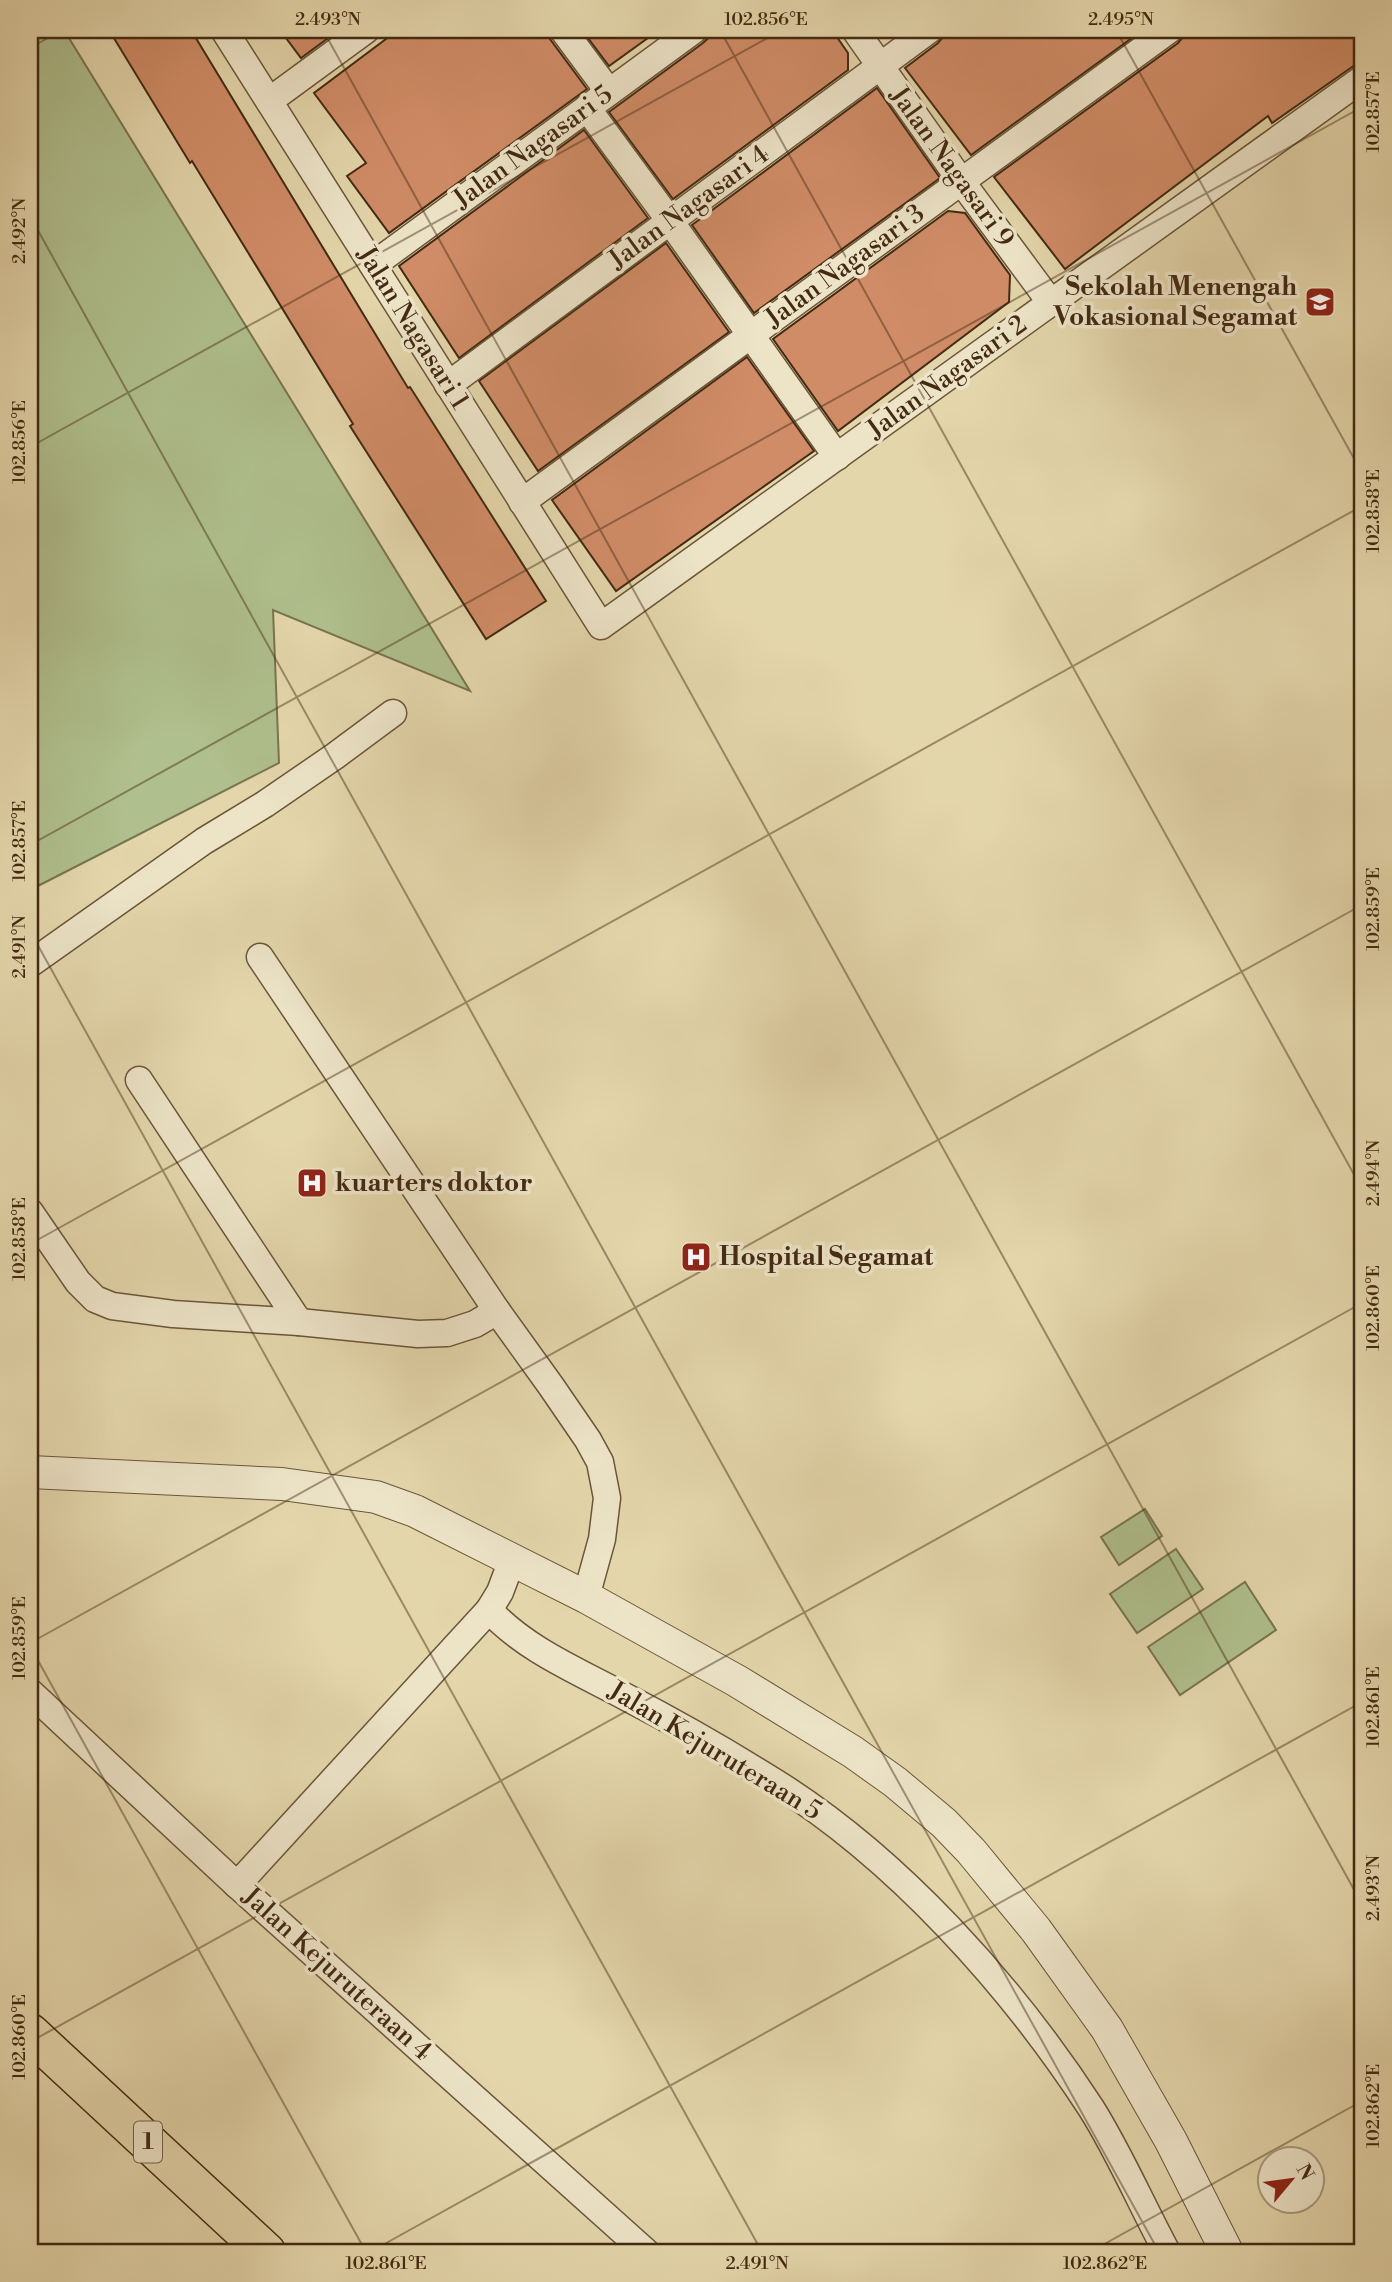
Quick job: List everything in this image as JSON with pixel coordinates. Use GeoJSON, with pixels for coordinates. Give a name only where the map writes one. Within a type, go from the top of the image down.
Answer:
{"type":"FeatureCollection","features":[{"type":"Feature","properties":{"kind":"highway","name":"1"},"geometry":{"type":"LineString","coordinates":[[30,2033],[267,2252]]}},
{"type":"Feature","properties":{"kind":"street","name":"Jalan Nagasari 1"},"geometry":{"type":"LineString","coordinates":[[224,30],[601,626]]}},
{"type":"Feature","properties":{"kind":"street"},"geometry":{"type":"LineString","coordinates":[[269,101],[366,30]]}},
{"type":"Feature","properties":{"kind":"street"},"geometry":{"type":"LineString","coordinates":[[563,30],[609,92]]}},
{"type":"Feature","properties":{"kind":"street","name":"Jalan Nagasari 5"},"geometry":{"type":"LineString","coordinates":[[373,265],[694,30]]}},
{"type":"Feature","properties":{"kind":"street","name":"Jalan Nagasari 9"},"geometry":{"type":"LineString","coordinates":[[855,30],[1051,303]]}},
{"type":"Feature","properties":{"kind":"street","name":"Jalan Nagasari 4"},"geometry":{"type":"LineString","coordinates":[[448,385],[929,30]]}},
{"type":"Feature","properties":{"kind":"street","name":"Jalan Nagasari 3"},"geometry":{"type":"LineString","coordinates":[[522,502],[1169,30]]}},
{"type":"Feature","properties":{"kind":"street","name":"Jalan Nagasari 2"},"geometry":{"type":"LineString","coordinates":[[601,626],[1362,79]]}},
{"type":"Feature","properties":{"kind":"street"},"geometry":{"type":"LineString","coordinates":[[587,108],[751,334],[836,457]]}},
{"type":"Feature","properties":{"kind":"street"},"geometry":{"type":"LineString","coordinates":[[30,964],[204,841],[265,804],[335,756],[393,713]]}},
{"type":"Feature","properties":{"kind":"street"},"geometry":{"type":"LineString","coordinates":[[260,957],[497,1311],[551,1385],[600,1462],[607,1498],[602,1539],[586,1597]]}},
{"type":"Feature","properties":{"kind":"street"},"geometry":{"type":"LineString","coordinates":[[139,1080],[299,1322]]}},
{"type":"Feature","properties":{"kind":"street"},"geometry":{"type":"LineString","coordinates":[[30,1212],[61,1260],[94,1299],[128,1310],[299,1322],[380,1332],[447,1333],[475,1324],[497,1311]]}},
{"type":"Feature","properties":{"kind":"street"},"geometry":{"type":"LineString","coordinates":[[30,1472],[207,1479],[335,1490],[376,1497],[415,1511],[586,1597],[812,1726],[895,1782],[944,1824],[971,1851],[1036,1930],[1107,2029],[1171,2141],[1227,2252]]}},
{"type":"Feature","properties":{"kind":"street"},"geometry":{"type":"LineString","coordinates":[[237,1885],[489,1610],[500,1592],[512,1560]]}},
{"type":"Feature","properties":{"kind":"street","name":"Jalan Kejuruteraan 5"},"geometry":{"type":"LineString","coordinates":[[489,1610],[517,1636],[555,1660],[637,1702],[773,1781],[828,1817],[881,1861],[972,1955],[1065,2070],[1092,2110],[1167,2252]]}},
{"type":"Feature","properties":{"kind":"street","name":"Jalan Kejuruteraan 4"},"geometry":{"type":"LineString","coordinates":[[30,1692],[237,1885],[646,2252]]}},
{"type":"Feature","properties":{"kind":"green space"},"geometry":{"type":"Polygon","coordinates":[[[30,30],[64,30],[470,691],[273,610],[279,763],[30,890],[30,30]]]}},
{"type":"Feature","properties":{"kind":"green space"},"geometry":{"type":"Polygon","coordinates":[[[1145,1509],[1162,1536],[1119,1565],[1101,1537],[1145,1509]]]}},
{"type":"Feature","properties":{"kind":"green space"},"geometry":{"type":"Polygon","coordinates":[[[1176,1549],[1203,1589],[1137,1633],[1110,1594],[1176,1549]]]}},
{"type":"Feature","properties":{"kind":"green space"},"geometry":{"type":"Polygon","coordinates":[[[1245,1582],[1276,1630],[1180,1695],[1148,1647],[1245,1582]]]}},
{"type":"Feature","properties":{"kind":"building"},"geometry":{"type":"Polygon","coordinates":[[[109,30],[191,30],[408,388],[410,387],[546,601],[486,639],[350,426],[353,424],[109,30]]]}},
{"type":"Feature","properties":{"kind":"building"},"geometry":{"type":"Polygon","coordinates":[[[280,30],[339,30],[301,58],[280,30]]]}},
{"type":"Feature","properties":{"kind":"building"},"geometry":{"type":"Polygon","coordinates":[[[398,30],[548,30],[550,39],[587,89],[389,233],[347,176],[366,163],[314,93],[398,30]]]}},
{"type":"Feature","properties":{"kind":"building"},"geometry":{"type":"Polygon","coordinates":[[[582,30],[659,30],[609,66],[582,30]]]}},
{"type":"Feature","properties":{"kind":"building"},"geometry":{"type":"Polygon","coordinates":[[[717,30],[832,30],[848,53],[848,70],[673,199],[609,112],[717,30]]]}},
{"type":"Feature","properties":{"kind":"building"},"geometry":{"type":"Polygon","coordinates":[[[945,30],[1143,30],[971,155],[905,68],[938,43],[945,30]]]}},
{"type":"Feature","properties":{"kind":"building"},"geometry":{"type":"Polygon","coordinates":[[[1185,30],[1362,30],[1362,60],[1272,123],[1268,116],[1065,269],[994,177],[1178,43],[1185,30]]]}},
{"type":"Feature","properties":{"kind":"building"},"geometry":{"type":"Polygon","coordinates":[[[877,88],[940,178],[754,313],[692,225],[877,88]]]}},
{"type":"Feature","properties":{"kind":"building"},"geometry":{"type":"Polygon","coordinates":[[[584,130],[648,218],[459,358],[399,266],[584,130]]]}},
{"type":"Feature","properties":{"kind":"building"},"geometry":{"type":"Polygon","coordinates":[[[948,211],[965,213],[1010,275],[1009,302],[838,431],[773,339],[948,211]]]}},
{"type":"Feature","properties":{"kind":"building"},"geometry":{"type":"Polygon","coordinates":[[[666,243],[729,332],[538,471],[479,381],[666,243]]]}},
{"type":"Feature","properties":{"kind":"building"},"geometry":{"type":"Polygon","coordinates":[[[747,357],[814,451],[616,591],[552,500],[747,357]]]}},
{"type":"Feature","properties":{"kind":"place","name":"Sekolah Menengah Vokasional Segamat"},"geometry":{"type":"Point","coordinates":[1320,302]}},
{"type":"Feature","properties":{"kind":"place","name":"kuarters doktor"},"geometry":{"type":"Point","coordinates":[312,1183]}},
{"type":"Feature","properties":{"kind":"place","name":"Hospital Segamat"},"geometry":{"type":"Point","coordinates":[696,1257]}}]}
